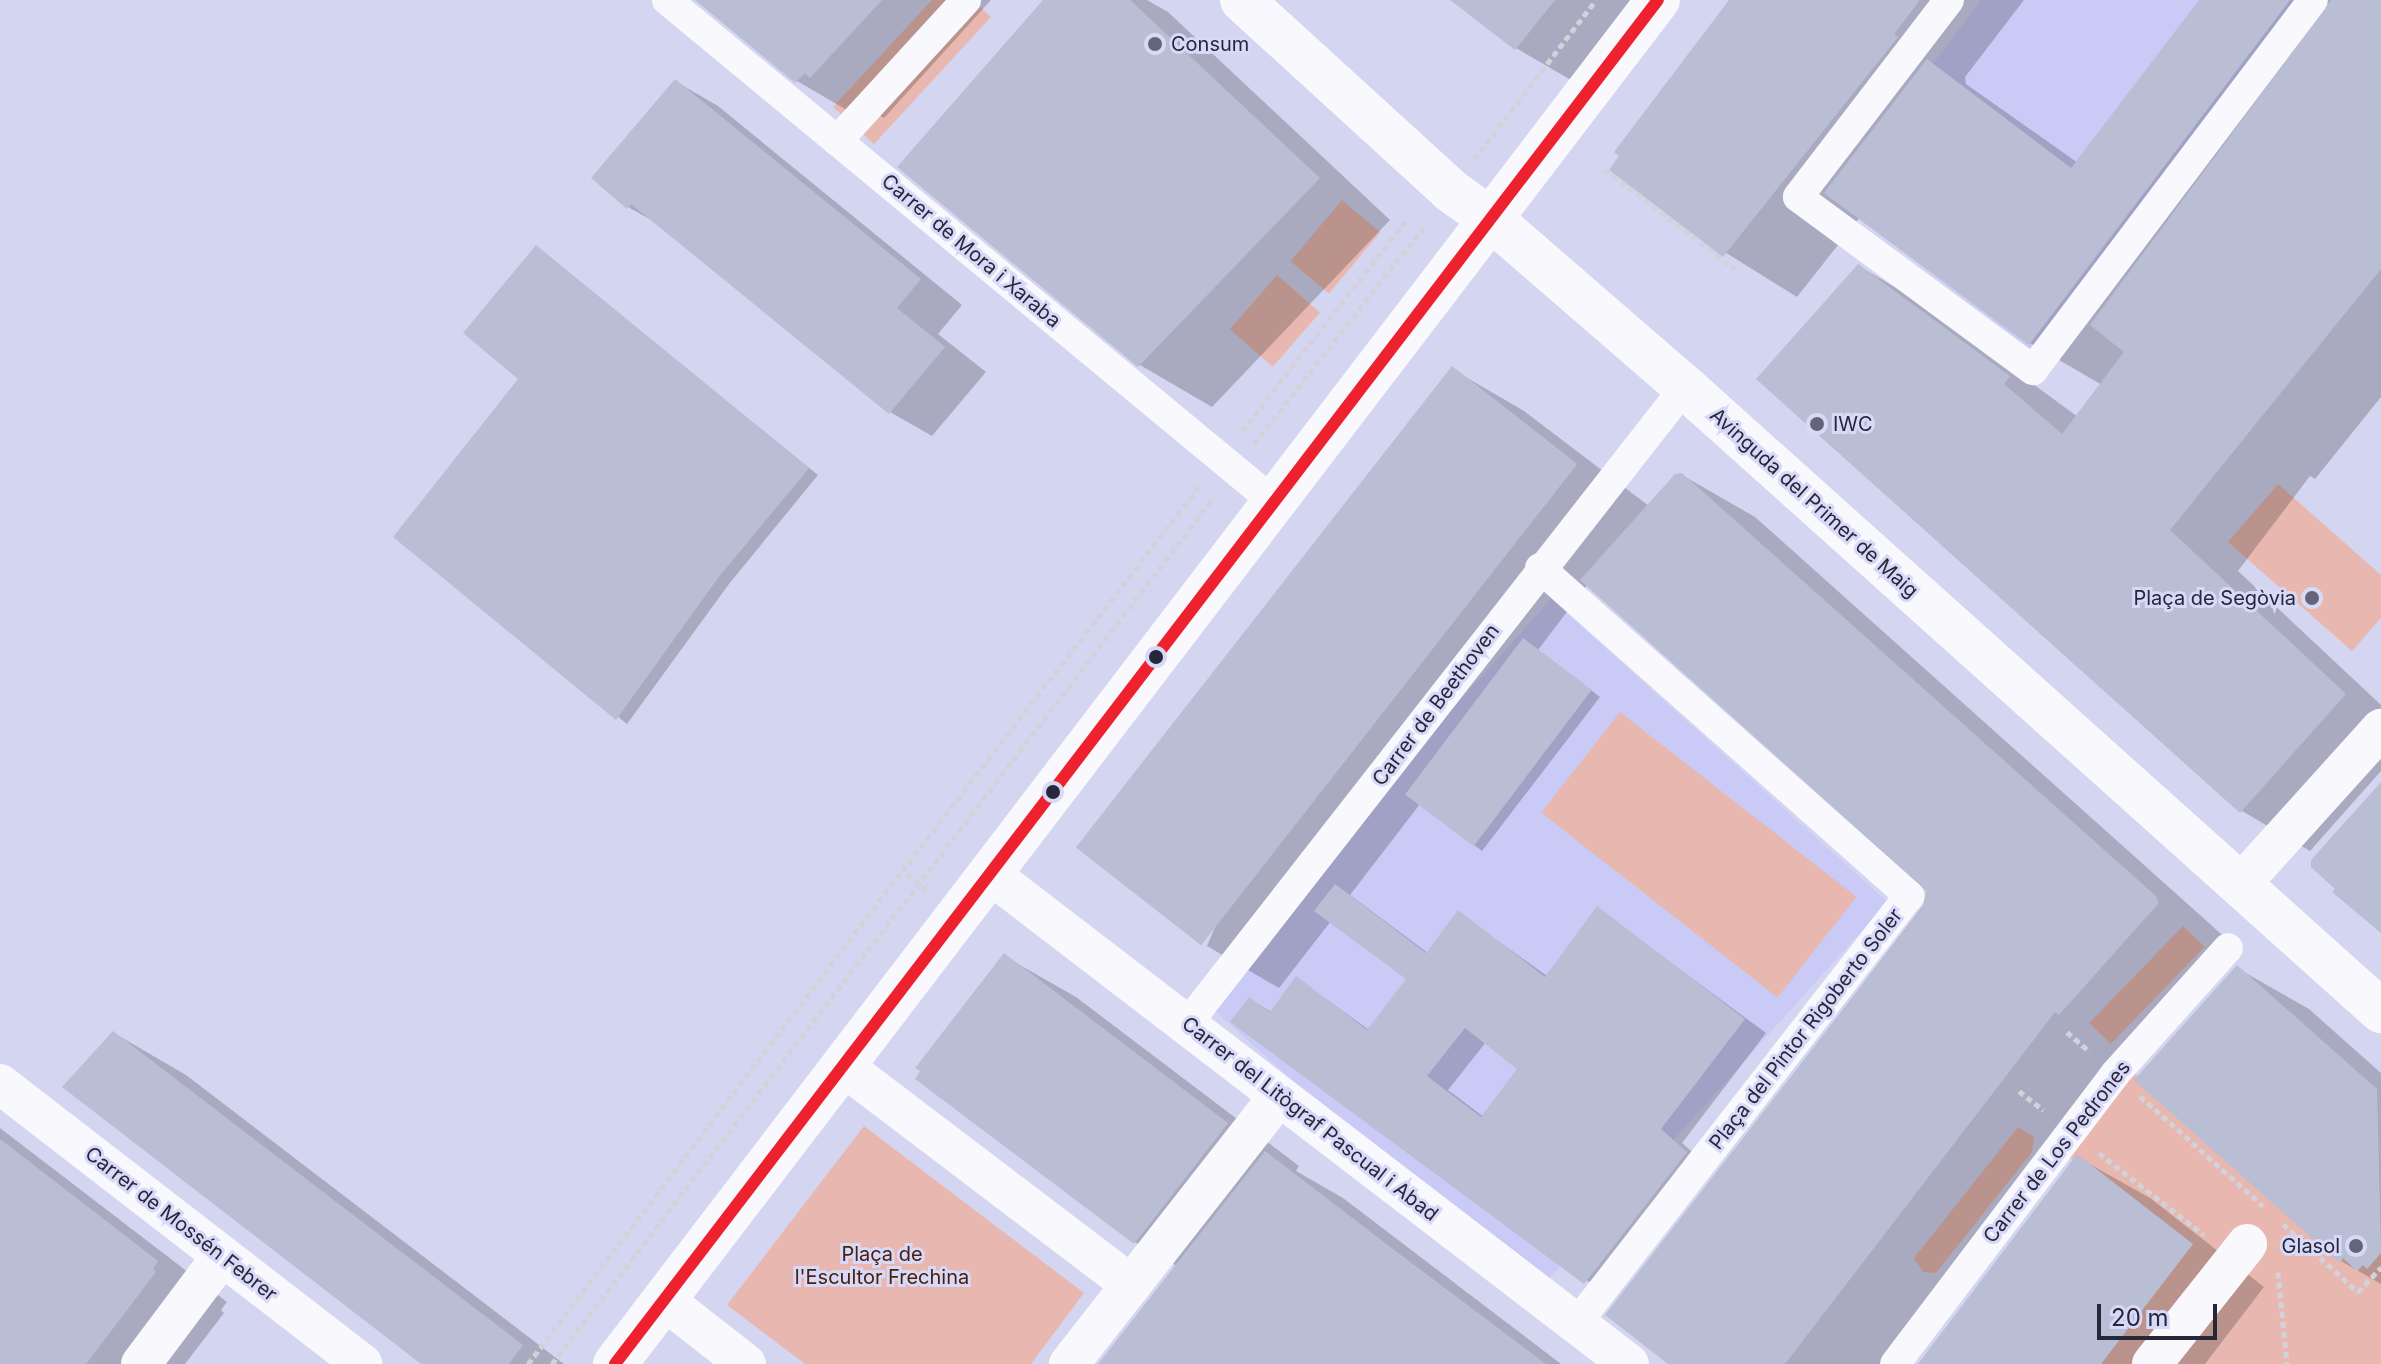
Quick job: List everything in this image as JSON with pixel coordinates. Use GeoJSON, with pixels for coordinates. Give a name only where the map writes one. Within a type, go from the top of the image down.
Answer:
{"type":"FeatureCollection","features":[{"type":"Feature","properties":{"kind":"street","name":"Carrer de Mora i Xaraba"},"geometry":{"type":"LineString","coordinates":[[667,0],[1275,503]]}},
{"type":"Feature","properties":{"kind":"street"},"geometry":{"type":"LineString","coordinates":[[837,141],[966,0]]}},
{"type":"Feature","properties":{"kind":"street","name":"Avinguda del Primer de Maig"},"geometry":{"type":"LineString","coordinates":[[1242,0],[1451,191],[1492,220],[1685,387],[2381,1011]]}},
{"type":"Feature","properties":{"kind":"street"},"geometry":{"type":"LineString","coordinates":[[615,1364],[1658,0]]}},
{"type":"Feature","properties":{"kind":"street"},"geometry":{"type":"LineString","coordinates":[[1949,0],[1798,197],[2033,370],[2313,0]]}},
{"type":"Feature","properties":{"kind":"street","name":"Carrer de Beethoven"},"geometry":{"type":"LineString","coordinates":[[1187,1024],[1540,568],[1685,387]]}},
{"type":"Feature","properties":{"kind":"street","name":"Plaça del Pintor Rigoberto Soler"},"geometry":{"type":"LineString","coordinates":[[1540,568],[1909,896],[1576,1324]]}},
{"type":"Feature","properties":{"kind":"street"},"geometry":{"type":"LineString","coordinates":[[2239,886],[2381,729]]}},
{"type":"Feature","properties":{"kind":"street","name":"Carrer del Litògraf Pascual i Abad"},"geometry":{"type":"LineString","coordinates":[[990,874],[1629,1364]]}},
{"type":"Feature","properties":{"kind":"street","name":"Carrer de Los Pedrones"},"geometry":{"type":"LineString","coordinates":[[1895,1364],[2115,1074],[2228,948]]}},
{"type":"Feature","properties":{"kind":"street"},"geometry":{"type":"LineString","coordinates":[[843,1066],[1131,1285]]}},
{"type":"Feature","properties":{"kind":"street","name":"Carrer de Mossén Febrer"},"geometry":{"type":"LineString","coordinates":[[0,1084],[362,1364]]}},
{"type":"Feature","properties":{"kind":"street"},"geometry":{"type":"LineString","coordinates":[[1069,1364],[1279,1096]]}},
{"type":"Feature","properties":{"kind":"street"},"geometry":{"type":"LineString","coordinates":[[2152,1364],[2247,1244]]}},
{"type":"Feature","properties":{"kind":"street"},"geometry":{"type":"LineString","coordinates":[[141,1364],[222,1256]]}},
{"type":"Feature","properties":{"kind":"street"},"geometry":{"type":"LineString","coordinates":[[664,1300],[746,1364]]}},
{"type":"Feature","properties":{"kind":"path"},"geometry":{"type":"LineString","coordinates":[[1473,161],[1596,0]]}},
{"type":"Feature","properties":{"kind":"path"},"geometry":{"type":"LineString","coordinates":[[1605,169],[1735,269]]}},
{"type":"Feature","properties":{"kind":"path"},"geometry":{"type":"LineString","coordinates":[[552,1364],[918,884],[1406,220]]}},
{"type":"Feature","properties":{"kind":"path"},"geometry":{"type":"LineString","coordinates":[[528,1364],[902,871],[1228,464],[1418,233]]}},
{"type":"Feature","properties":{"kind":"path"},"geometry":{"type":"LineString","coordinates":[[902,871],[940,900]]}},
{"type":"Feature","properties":{"kind":"path"},"geometry":{"type":"LineString","coordinates":[[2067,1032],[2265,1208]]}},
{"type":"Feature","properties":{"kind":"path"},"geometry":{"type":"LineString","coordinates":[[2019,1091],[2205,1236]]}},
{"type":"Feature","properties":{"kind":"path"},"geometry":{"type":"LineString","coordinates":[[2277,1218],[2358,1292],[2381,1267]]}},
{"type":"Feature","properties":{"kind":"path"},"geometry":{"type":"LineString","coordinates":[[2278,1272],[2287,1364]]}},
{"type":"Feature","properties":{"kind":"shaded area"},"geometry":{"type":"Polygon","coordinates":[[[1981,0],[2295,0],[2031,349],[1831,198],[1981,0]]]}},
{"type":"Feature","properties":{"kind":"shaded area"},"geometry":{"type":"Polygon","coordinates":[[[1551,599],[1888,902],[1532,1297],[1196,994],[1551,599]]]}},
{"type":"Feature","properties":{"kind":"green space"},"geometry":{"type":"Polygon","coordinates":[[[932,0],[972,0],[991,17],[874,144],[833,107],[932,0]]]}},
{"type":"Feature","properties":{"kind":"green space"},"geometry":{"type":"Polygon","coordinates":[[[1342,200],[1380,232],[1329,293],[1291,261],[1342,200]]]}},
{"type":"Feature","properties":{"kind":"green space"},"geometry":{"type":"Polygon","coordinates":[[[1277,275],[1320,312],[1273,367],[1230,329],[1277,275]]]}},
{"type":"Feature","properties":{"kind":"green space"},"geometry":{"type":"Polygon","coordinates":[[[2278,484],[2381,575],[2381,618],[2352,651],[2228,542],[2278,484]]]}},
{"type":"Feature","properties":{"kind":"green space"},"geometry":{"type":"Polygon","coordinates":[[[1620,712],[1856,897],[1778,998],[1541,813],[1620,712]]]}},
{"type":"Feature","properties":{"kind":"green space"},"geometry":{"type":"Polygon","coordinates":[[[2183,926],[2205,947],[2111,1044],[2089,1023],[2183,926]]]}},
{"type":"Feature","properties":{"kind":"green space"},"geometry":{"type":"Polygon","coordinates":[[[2133,1072],[2357,1271],[2381,1244],[2381,1364],[2092,1364],[2183,1245],[2069,1157],[2133,1072]]]}},
{"type":"Feature","properties":{"kind":"green space","name":"Plaça de l'Escultor Frechina"},"geometry":{"type":"Polygon","coordinates":[[[864,1126],[1084,1293],[1031,1364],[805,1364],[727,1305],[864,1126]]]}},
{"type":"Feature","properties":{"kind":"green space"},"geometry":{"type":"Polygon","coordinates":[[[2018,1127],[2034,1137],[2032,1152],[1936,1273],[1923,1272],[1914,1258],[2018,1127]]]}},
{"type":"Feature","properties":{"kind":"building"},"geometry":{"type":"Polygon","coordinates":[[[695,0],[882,0],[810,78],[805,73],[795,83],[695,0]]]}},
{"type":"Feature","properties":{"kind":"building"},"geometry":{"type":"Polygon","coordinates":[[[1043,0],[1130,0],[1320,178],[1138,367],[897,167],[1043,0]]]}},
{"type":"Feature","properties":{"kind":"building"},"geometry":{"type":"Polygon","coordinates":[[[1450,0],[1555,0],[1515,50],[1450,0]]]}},
{"type":"Feature","properties":{"kind":"building"},"geometry":{"type":"Polygon","coordinates":[[[1729,0],[1920,0],[1894,34],[1898,37],[1723,257],[1609,170],[1619,156],[1614,152],[1729,0]]]}},
{"type":"Feature","properties":{"kind":"building"},"geometry":{"type":"Polygon","coordinates":[[[2199,0],[2290,0],[2029,345],[1824,193],[1927,59],[2071,168],[2199,0]]]}},
{"type":"Feature","properties":{"kind":"building"},"geometry":{"type":"Polygon","coordinates":[[[2331,0],[2381,0],[2381,269],[2170,530],[2346,694],[2240,813],[1756,379],[1858,264],[2010,376],[2004,384],[2062,434],[2124,352],[2090,325],[2331,0]]]}},
{"type":"Feature","properties":{"kind":"building"},"geometry":{"type":"Polygon","coordinates":[[[675,79],[921,279],[897,308],[945,347],[889,414],[631,204],[627,209],[591,178],[675,79]]]}},
{"type":"Feature","properties":{"kind":"building"},"geometry":{"type":"Polygon","coordinates":[[[536,245],[809,468],[718,578],[616,720],[393,537],[518,379],[463,333],[536,245]]]}},
{"type":"Feature","properties":{"kind":"building"},"geometry":{"type":"Polygon","coordinates":[[[1452,366],[1577,464],[1201,945],[1076,847],[1452,366]]]}},
{"type":"Feature","properties":{"kind":"building"},"geometry":{"type":"Polygon","coordinates":[[[1682,473],[2157,897],[2158,904],[2059,1015],[2055,1012],[1785,1364],[1668,1364],[1605,1315],[1923,907],[1926,891],[1580,580],[1675,474],[1682,473]]]}},
{"type":"Feature","properties":{"kind":"building"},"geometry":{"type":"Polygon","coordinates":[[[1523,638],[1592,690],[1474,846],[1405,795],[1523,638]]]}},
{"type":"Feature","properties":{"kind":"building"},"geometry":{"type":"Polygon","coordinates":[[[2381,782],[2381,933],[2332,892],[2335,889],[2311,867],[2311,860],[2381,782]]]}},
{"type":"Feature","properties":{"kind":"building"},"geometry":{"type":"Polygon","coordinates":[[[1335,884],[1426,953],[1458,910],[1545,977],[1597,906],[1745,1019],[1661,1129],[1687,1152],[1584,1284],[1230,1022],[1249,997],[1270,1012],[1296,976],[1367,1030],[1406,979],[1314,911],[1335,884]],[[1465,1028],[1427,1076],[1481,1117],[1517,1069],[1465,1028]]]}},
{"type":"Feature","properties":{"kind":"building"},"geometry":{"type":"Polygon","coordinates":[[[1004,953],[1228,1123],[1134,1244],[915,1079],[920,1071],[915,1068],[1004,953]]]}},
{"type":"Feature","properties":{"kind":"building"},"geometry":{"type":"Polygon","coordinates":[[[2237,965],[2377,1089],[2381,1253],[2367,1269],[2363,1265],[2357,1271],[2343,1258],[2340,1263],[2134,1080],[2237,965]]]}},
{"type":"Feature","properties":{"kind":"building"},"geometry":{"type":"Polygon","coordinates":[[[113,1031],[523,1345],[509,1364],[421,1364],[62,1087],[113,1031]]]}},
{"type":"Feature","properties":{"kind":"building"},"geometry":{"type":"Polygon","coordinates":[[[0,1139],[158,1261],[153,1269],[156,1272],[86,1364],[0,1364],[0,1139]]]}},
{"type":"Feature","properties":{"kind":"building"},"geometry":{"type":"Polygon","coordinates":[[[1265,1151],[1385,1243],[1546,1364],[1098,1364],[1265,1151]]]}},
{"type":"Feature","properties":{"kind":"building"},"geometry":{"type":"Polygon","coordinates":[[[2077,1154],[2193,1244],[2101,1364],[1918,1364],[2077,1154]]]}},
{"type":"Feature","properties":{"kind":"transit line"},"geometry":{"type":"LineString","coordinates":[[615,1364],[1658,0]]}},
{"type":"Feature","properties":{"kind":"place","name":"Consum"},"geometry":{"type":"Point","coordinates":[1155,44]}},
{"type":"Feature","properties":{"kind":"place","name":"IWC"},"geometry":{"type":"Point","coordinates":[1817,424]}},
{"type":"Feature","properties":{"kind":"place","name":"Plaça de Segòvia"},"geometry":{"type":"Point","coordinates":[2312,598]}},
{"type":"Feature","properties":{"kind":"place","name":"Glasol"},"geometry":{"type":"Point","coordinates":[2356,1246]}}]}
